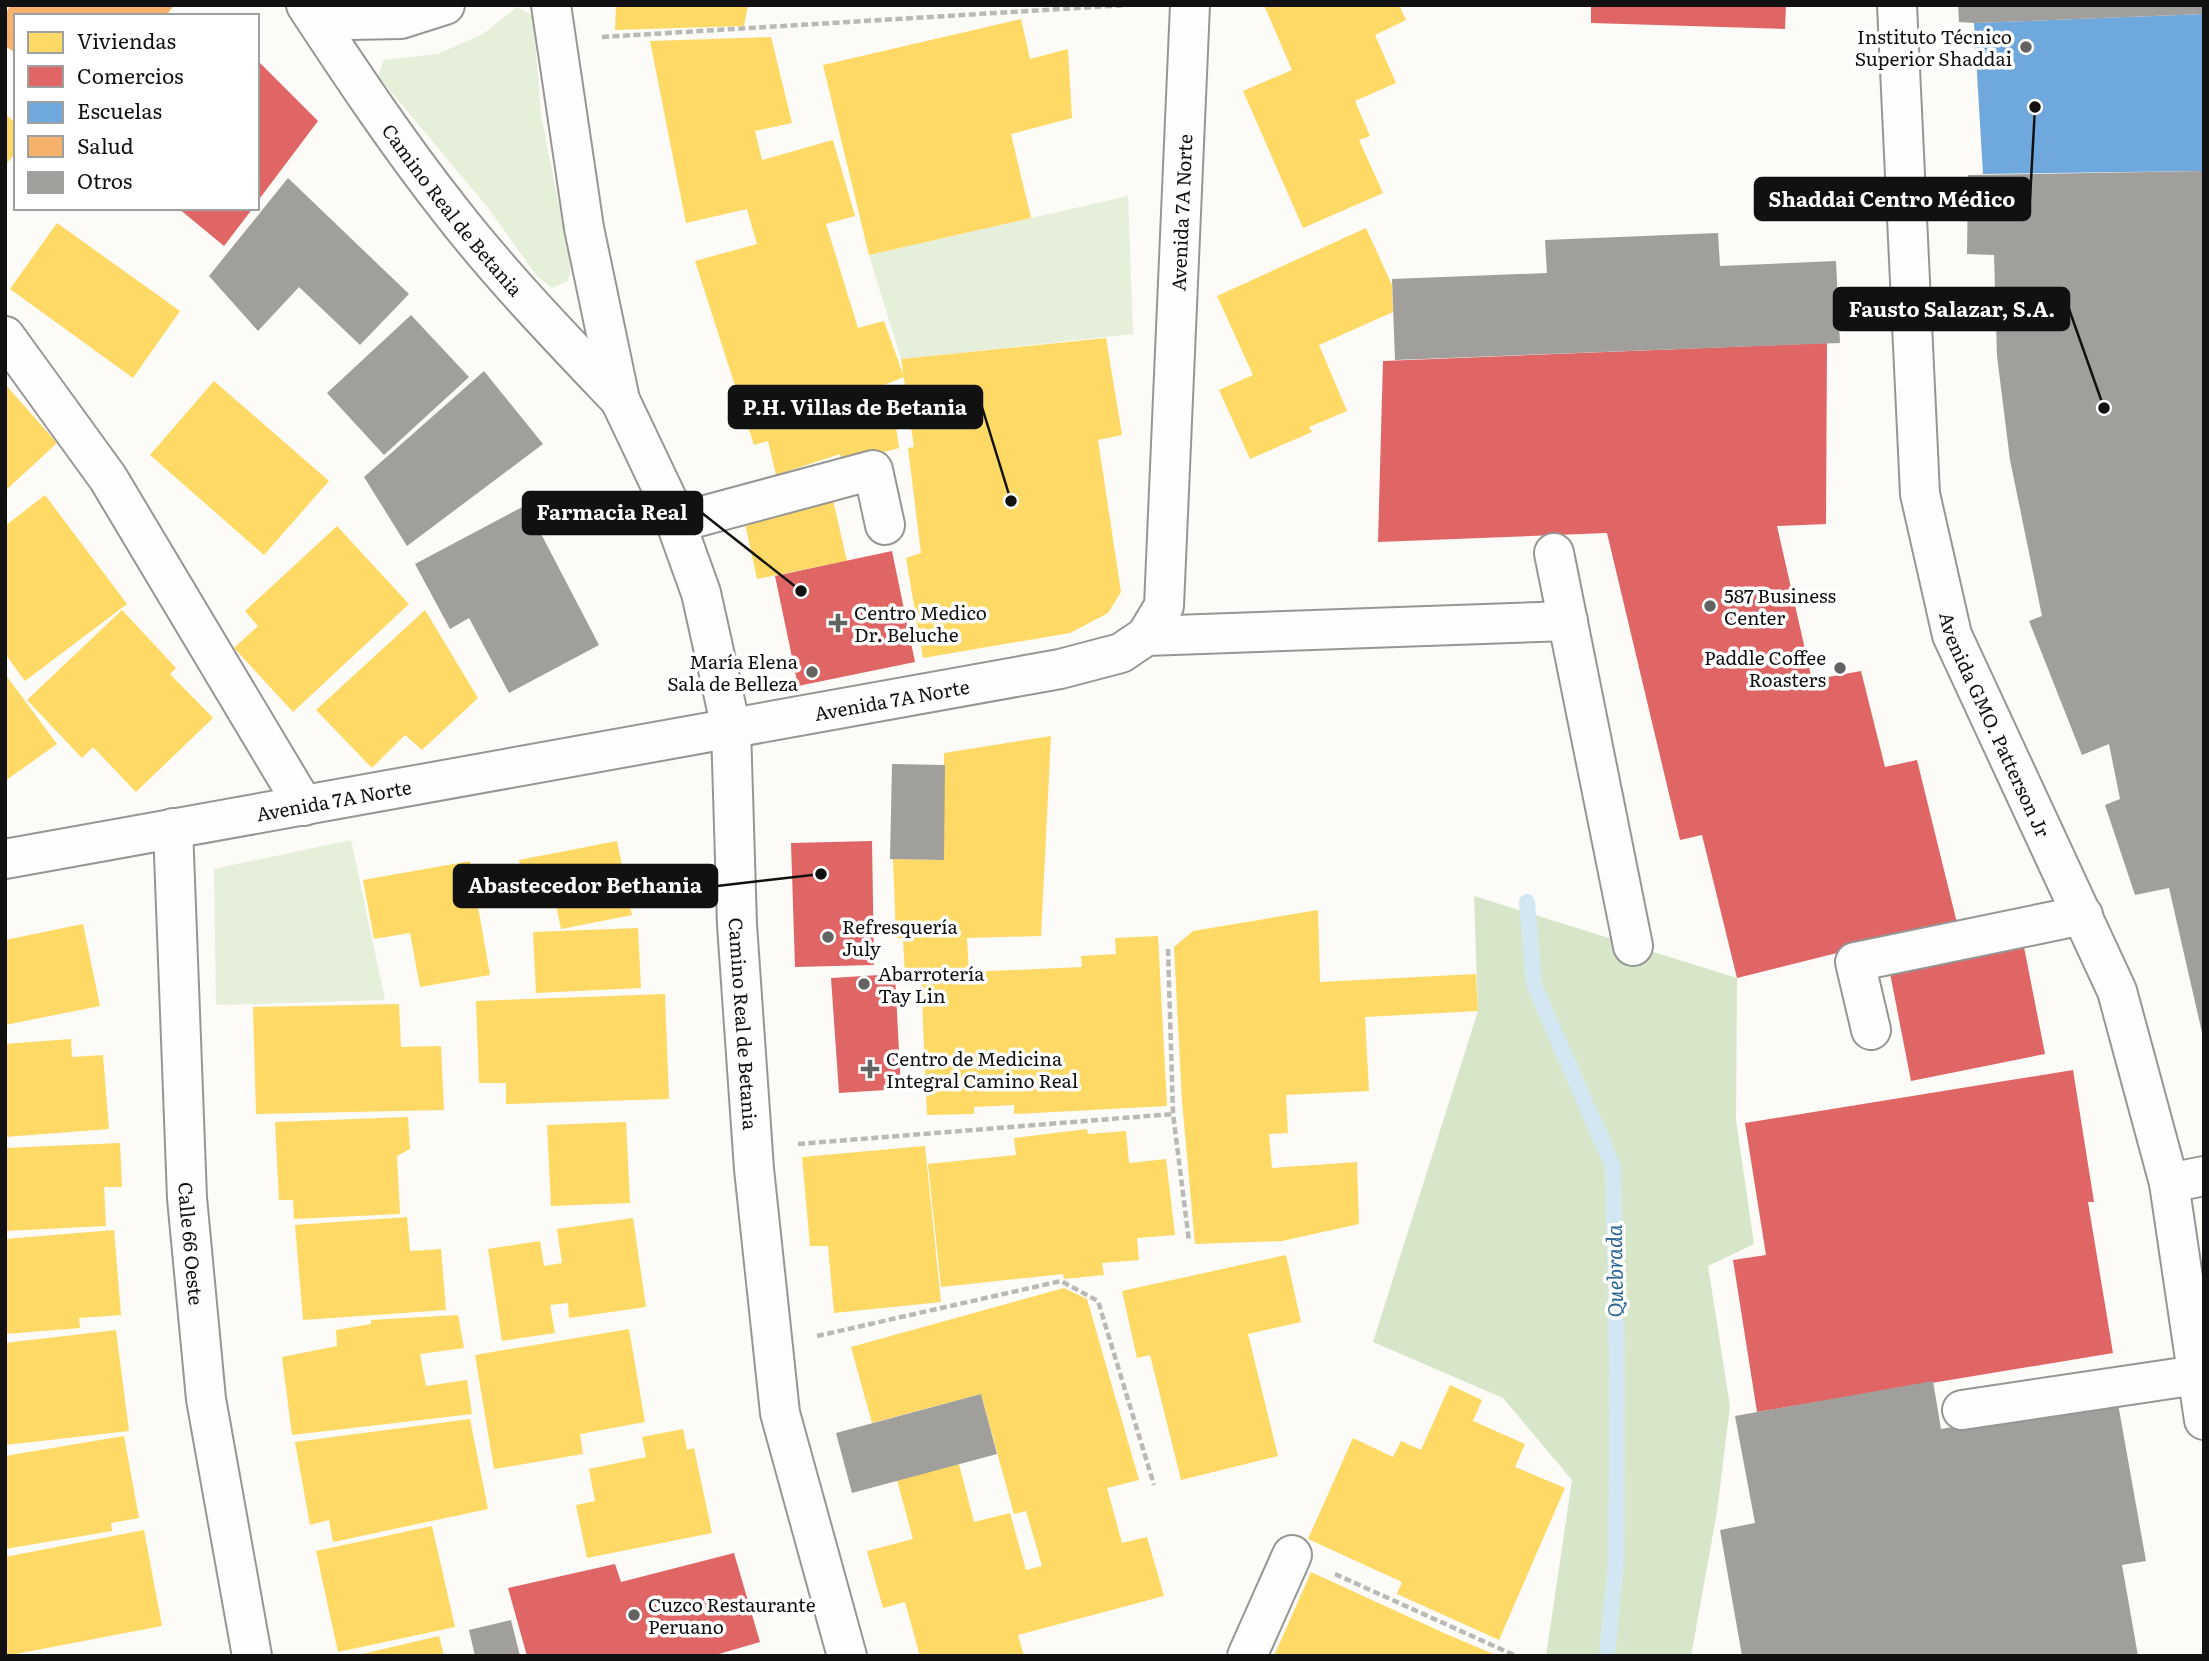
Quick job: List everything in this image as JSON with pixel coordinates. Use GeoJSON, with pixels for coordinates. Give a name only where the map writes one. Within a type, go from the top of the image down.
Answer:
{"type":"FeatureCollection","features":[{"type":"Feature","properties":{"kind":"street","name":"Camino Real de Betania"},"geometry":{"type":"LineString","coordinates":[[306,5],[374,108],[450,210],[532,307],[620,400]]}},
{"type":"Feature","properties":{"kind":"street"},"geometry":{"type":"LineString","coordinates":[[312,5],[350,20],[401,19],[445,5]]}},
{"type":"Feature","properties":{"kind":"street","name":"Camino Real de Betania"},"geometry":{"type":"LineString","coordinates":[[551,5],[584,228],[620,400],[668,501],[701,593],[731,728],[737,925],[753,1156],[780,1413],[846,1656]]}},
{"type":"Feature","properties":{"kind":"street","name":"Avenida 7A Norte"},"geometry":{"type":"LineString","coordinates":[[5,859],[1059,669],[1121,653],[1146,636],[1164,606],[1190,5]]}},
{"type":"Feature","properties":{"kind":"street","name":"Avenida GMO. Patterson Jr"},"geometry":{"type":"LineString","coordinates":[[1897,5],[1920,494],[1952,635],[2118,990],[2186,1180],[2197,1375],[2204,1420]]}},
{"type":"Feature","properties":{"kind":"street"},"geometry":{"type":"LineString","coordinates":[[5,336],[108,478],[304,806]]}},
{"type":"Feature","properties":{"kind":"street"},"geometry":{"type":"LineString","coordinates":[[676,523],[873,470],[885,525]]}},
{"type":"Feature","properties":{"kind":"street"},"geometry":{"type":"LineString","coordinates":[[1555,553],[1633,947]]}},
{"type":"Feature","properties":{"kind":"street"},"geometry":{"type":"LineString","coordinates":[[1146,636],[1569,621]]}},
{"type":"Feature","properties":{"kind":"street","name":"Calle 66 Oeste"},"geometry":{"type":"LineString","coordinates":[[173,828],[187,1198],[206,1399],[252,1656]]}},
{"type":"Feature","properties":{"kind":"street"},"geometry":{"type":"LineString","coordinates":[[1871,1030],[1855,962],[2082,915]]}},
{"type":"Feature","properties":{"kind":"street"},"geometry":{"type":"LineString","coordinates":[[1962,1409],[2197,1375]]}},
{"type":"Feature","properties":{"kind":"street"},"geometry":{"type":"LineString","coordinates":[[1247,1656],[1292,1555]]}},
{"type":"Feature","properties":{"kind":"path"},"geometry":{"type":"LineString","coordinates":[[594,38],[1127,5]]}},
{"type":"Feature","properties":{"kind":"path"},"geometry":{"type":"LineString","coordinates":[[1168,949],[1173,1114],[1189,1241]]}},
{"type":"Feature","properties":{"kind":"path"},"geometry":{"type":"LineString","coordinates":[[794,1144],[1173,1114]]}},
{"type":"Feature","properties":{"kind":"path"},"geometry":{"type":"LineString","coordinates":[[816,1336],[1061,1281],[1098,1301],[1154,1485]]}},
{"type":"Feature","properties":{"kind":"path"},"geometry":{"type":"LineString","coordinates":[[1292,1555],[1516,1656]]}},
{"type":"Feature","properties":{"kind":"green space"},"geometry":{"type":"Polygon","coordinates":[[[517,7],[533,16],[541,115],[571,265],[568,281],[552,288],[537,276],[489,209],[378,76],[384,60],[438,54],[483,34],[517,7]]]}},
{"type":"Feature","properties":{"kind":"green space"},"geometry":{"type":"Polygon","coordinates":[[[1128,196],[1133,334],[901,359],[869,255],[1128,196]]]}},
{"type":"Feature","properties":{"kind":"green space"},"geometry":{"type":"Polygon","coordinates":[[[351,840],[385,1000],[216,1005],[214,869],[351,840]]]}},
{"type":"Feature","properties":{"kind":"green space"},"geometry":{"type":"Polygon","coordinates":[[[1474,896],[1737,978],[1736,1120],[1754,1244],[1708,1266],[1730,1406],[1717,1512],[1691,1656],[1546,1656],[1572,1480],[1503,1398],[1373,1342],[1478,1011],[1474,896]]]}},
{"type":"Feature","properties":{"kind":"building: Viviendas"},"geometry":{"type":"Polygon","coordinates":[[[616,5],[748,5],[744,26],[615,30],[616,5]]]}},
{"type":"Feature","properties":{"kind":"building: Viviendas"},"geometry":{"type":"Polygon","coordinates":[[[1264,5],[1399,5],[1406,20],[1375,35],[1396,83],[1355,101],[1370,136],[1359,140],[1383,193],[1303,228],[1243,91],[1292,70],[1264,5]]]}},
{"type":"Feature","properties":{"kind":"building: Viviendas"},"geometry":{"type":"Polygon","coordinates":[[[1021,19],[1030,59],[1068,49],[1072,118],[1011,134],[1031,218],[869,255],[823,65],[1021,19]]]}},
{"type":"Feature","properties":{"kind":"building: Viviendas"},"geometry":{"type":"Polygon","coordinates":[[[771,37],[792,123],[755,131],[762,160],[833,140],[855,216],[826,224],[858,328],[884,321],[904,377],[871,390],[881,416],[894,412],[899,448],[842,463],[840,454],[776,475],[768,441],[754,445],[695,261],[757,244],[747,209],[686,223],[650,41],[771,37]]]}},
{"type":"Feature","properties":{"kind":"building: Viviendas"},"geometry":{"type":"Polygon","coordinates":[[[5,114],[14,121],[14,155],[5,165],[5,114]]]}},
{"type":"Feature","properties":{"kind":"building: Viviendas"},"geometry":{"type":"Polygon","coordinates":[[[57,223],[180,311],[133,378],[10,289],[57,223]]]}},
{"type":"Feature","properties":{"kind":"building: Viviendas"},"geometry":{"type":"Polygon","coordinates":[[[1366,228],[1392,285],[1393,312],[1319,345],[1347,411],[1309,427],[1312,432],[1250,459],[1219,390],[1253,375],[1217,296],[1366,228]]]}},
{"type":"Feature","properties":{"kind":"building: Viviendas"},"geometry":{"type":"Polygon","coordinates":[[[1106,338],[1122,435],[1098,440],[1121,592],[1108,613],[1070,633],[923,658],[906,558],[921,553],[908,448],[914,447],[901,359],[1106,338]]]}},
{"type":"Feature","properties":{"kind":"building: Viviendas"},"geometry":{"type":"Polygon","coordinates":[[[214,381],[329,481],[264,555],[150,455],[214,381]]]}},
{"type":"Feature","properties":{"kind":"building: Viviendas"},"geometry":{"type":"Polygon","coordinates":[[[5,384],[57,443],[5,491],[5,384]]]}},
{"type":"Feature","properties":{"kind":"building: Viviendas"},"geometry":{"type":"Polygon","coordinates":[[[45,495],[127,604],[25,681],[5,654],[5,526],[45,495]]]}},
{"type":"Feature","properties":{"kind":"building: Viviendas"},"geometry":{"type":"Polygon","coordinates":[[[833,500],[847,561],[757,579],[744,519],[833,500]]]}},
{"type":"Feature","properties":{"kind":"building: Viviendas"},"geometry":{"type":"Polygon","coordinates":[[[337,526],[409,604],[293,712],[234,648],[258,626],[245,611],[337,526]]]}},
{"type":"Feature","properties":{"kind":"building: Viviendas"},"geometry":{"type":"Polygon","coordinates":[[[122,610],[176,668],[170,674],[213,718],[136,792],[93,747],[82,758],[27,700],[122,610]]]}},
{"type":"Feature","properties":{"kind":"building: Viviendas"},"geometry":{"type":"Polygon","coordinates":[[[425,610],[478,698],[422,750],[405,735],[372,768],[316,710],[425,610]]]}},
{"type":"Feature","properties":{"kind":"building: Viviendas"},"geometry":{"type":"Polygon","coordinates":[[[5,674],[57,744],[5,781],[5,674]]]}},
{"type":"Feature","properties":{"kind":"building: Viviendas"},"geometry":{"type":"Polygon","coordinates":[[[1051,736],[1041,936],[967,938],[969,972],[1082,967],[1081,956],[1116,954],[1115,938],[1158,936],[1167,1106],[1014,1114],[1014,1105],[974,1107],[974,1114],[927,1115],[921,977],[905,977],[903,938],[896,938],[893,859],[944,860],[944,753],[1051,736]]]}},
{"type":"Feature","properties":{"kind":"building: Viviendas"},"geometry":{"type":"Polygon","coordinates":[[[617,841],[632,915],[561,929],[553,889],[525,894],[519,860],[617,841]]]}},
{"type":"Feature","properties":{"kind":"building: Viviendas"},"geometry":{"type":"Polygon","coordinates":[[[470,861],[490,975],[420,987],[410,933],[374,939],[363,880],[470,861]]]}},
{"type":"Feature","properties":{"kind":"building: Viviendas"},"geometry":{"type":"Polygon","coordinates":[[[1318,910],[1320,982],[1476,974],[1478,1011],[1365,1017],[1369,1091],[1286,1095],[1288,1133],[1269,1134],[1272,1168],[1357,1162],[1359,1224],[1282,1241],[1195,1244],[1182,1101],[1174,947],[1193,931],[1318,910]]]}},
{"type":"Feature","properties":{"kind":"building: Viviendas"},"geometry":{"type":"Polygon","coordinates":[[[83,924],[100,1006],[5,1025],[5,940],[83,924]]]}},
{"type":"Feature","properties":{"kind":"building: Viviendas"},"geometry":{"type":"Polygon","coordinates":[[[638,928],[641,988],[536,993],[533,932],[638,928]]]}},
{"type":"Feature","properties":{"kind":"building: Viviendas"},"geometry":{"type":"Polygon","coordinates":[[[665,994],[669,1099],[506,1104],[506,1083],[479,1083],[476,1001],[665,994]]]}},
{"type":"Feature","properties":{"kind":"building: Viviendas"},"geometry":{"type":"Polygon","coordinates":[[[399,1004],[401,1047],[441,1046],[444,1110],[256,1114],[253,1007],[399,1004]]]}},
{"type":"Feature","properties":{"kind":"building: Viviendas"},"geometry":{"type":"Polygon","coordinates":[[[71,1039],[72,1057],[103,1055],[109,1129],[5,1137],[5,1044],[71,1039]]]}},
{"type":"Feature","properties":{"kind":"building: Viviendas"},"geometry":{"type":"Polygon","coordinates":[[[408,1117],[410,1149],[397,1156],[400,1214],[294,1219],[293,1200],[279,1200],[275,1122],[408,1117]]]}},
{"type":"Feature","properties":{"kind":"building: Viviendas"},"geometry":{"type":"Polygon","coordinates":[[[626,1122],[630,1203],[551,1206],[547,1125],[626,1122]]]}},
{"type":"Feature","properties":{"kind":"building: Viviendas"},"geometry":{"type":"Polygon","coordinates":[[[1087,1129],[1088,1134],[1126,1131],[1129,1163],[1166,1159],[1175,1235],[1137,1238],[1139,1260],[1102,1263],[1104,1275],[1064,1279],[1063,1274],[941,1287],[928,1164],[1016,1155],[1014,1138],[1087,1129]]]}},
{"type":"Feature","properties":{"kind":"building: Viviendas"},"geometry":{"type":"Polygon","coordinates":[[[120,1143],[122,1187],[104,1187],[106,1226],[5,1231],[5,1148],[120,1143]]]}},
{"type":"Feature","properties":{"kind":"building: Viviendas"},"geometry":{"type":"Polygon","coordinates":[[[925,1146],[941,1302],[834,1313],[828,1246],[810,1246],[802,1157],[925,1146]]]}},
{"type":"Feature","properties":{"kind":"building: Viviendas"},"geometry":{"type":"Polygon","coordinates":[[[407,1217],[410,1251],[441,1249],[446,1310],[303,1320],[295,1225],[407,1217]]]}},
{"type":"Feature","properties":{"kind":"building: Viviendas"},"geometry":{"type":"Polygon","coordinates":[[[633,1218],[646,1307],[569,1318],[568,1303],[550,1305],[555,1333],[502,1341],[488,1249],[540,1241],[544,1266],[562,1263],[557,1229],[633,1218]]]}},
{"type":"Feature","properties":{"kind":"building: Viviendas"},"geometry":{"type":"Polygon","coordinates":[[[114,1230],[121,1315],[79,1318],[80,1328],[5,1334],[5,1239],[114,1230]]]}},
{"type":"Feature","properties":{"kind":"building: Viviendas"},"geometry":{"type":"Polygon","coordinates":[[[1286,1255],[1301,1322],[1248,1334],[1278,1456],[1181,1480],[1150,1355],[1137,1358],[1122,1291],[1286,1255]]]}},
{"type":"Feature","properties":{"kind":"building: Viviendas"},"geometry":{"type":"Polygon","coordinates":[[[1064,1288],[1087,1299],[1139,1480],[1107,1488],[1122,1543],[1147,1537],[1164,1596],[1018,1635],[1024,1656],[920,1656],[905,1602],[883,1608],[867,1551],[913,1539],[897,1480],[959,1464],[974,1522],[1010,1513],[1026,1570],[1042,1566],[1026,1511],[1014,1514],[981,1394],[872,1423],[851,1347],[1064,1288]]]}},
{"type":"Feature","properties":{"kind":"building: Viviendas"},"geometry":{"type":"Polygon","coordinates":[[[458,1315],[464,1348],[420,1354],[426,1386],[467,1380],[472,1414],[292,1435],[282,1357],[337,1346],[336,1330],[371,1324],[371,1320],[458,1315]]]}},
{"type":"Feature","properties":{"kind":"building: Viviendas"},"geometry":{"type":"Polygon","coordinates":[[[629,1329],[645,1422],[580,1434],[583,1454],[494,1469],[475,1355],[629,1329]]]}},
{"type":"Feature","properties":{"kind":"building: Viviendas"},"geometry":{"type":"Polygon","coordinates":[[[116,1330],[129,1431],[5,1445],[5,1343],[116,1330]]]}},
{"type":"Feature","properties":{"kind":"building: Viviendas"},"geometry":{"type":"Polygon","coordinates":[[[1450,1385],[1482,1400],[1473,1421],[1525,1444],[1515,1467],[1565,1488],[1499,1640],[1397,1594],[1402,1582],[1308,1539],[1353,1438],[1393,1457],[1401,1441],[1421,1450],[1450,1385]]]}},
{"type":"Feature","properties":{"kind":"building: Viviendas"},"geometry":{"type":"Polygon","coordinates":[[[470,1419],[488,1509],[333,1542],[329,1520],[310,1525],[295,1442],[470,1419]]]}},
{"type":"Feature","properties":{"kind":"building: Viviendas"},"geometry":{"type":"Polygon","coordinates":[[[683,1429],[687,1450],[694,1448],[712,1533],[587,1558],[576,1505],[595,1501],[589,1469],[646,1457],[642,1437],[683,1429]]]}},
{"type":"Feature","properties":{"kind":"building: Viviendas"},"geometry":{"type":"Polygon","coordinates":[[[124,1436],[139,1518],[111,1523],[112,1531],[5,1549],[5,1456],[124,1436]]]}},
{"type":"Feature","properties":{"kind":"building: Viviendas"},"geometry":{"type":"Polygon","coordinates":[[[432,1526],[455,1627],[338,1652],[316,1551],[432,1526]]]}},
{"type":"Feature","properties":{"kind":"building: Viviendas"},"geometry":{"type":"Polygon","coordinates":[[[144,1530],[162,1626],[5,1656],[5,1557],[144,1530]]]}},
{"type":"Feature","properties":{"kind":"building: Viviendas"},"geometry":{"type":"Polygon","coordinates":[[[1311,1572],[1446,1634],[1498,1656],[1274,1656],[1311,1572]]]}},
{"type":"Feature","properties":{"kind":"building: Viviendas"},"geometry":{"type":"Polygon","coordinates":[[[439,1636],[444,1656],[358,1656],[358,1655],[439,1636]]]}},
{"type":"Feature","properties":{"kind":"building: Comercios"},"geometry":{"type":"Polygon","coordinates":[[[1591,5],[1786,5],[1785,29],[1591,23],[1591,5]]]}},
{"type":"Feature","properties":{"kind":"building: Comercios"},"geometry":{"type":"Polygon","coordinates":[[[259,62],[318,121],[259,199],[259,62]]]}},
{"type":"Feature","properties":{"kind":"building: Comercios"},"geometry":{"type":"Polygon","coordinates":[[[180,210],[251,210],[224,246],[180,210]]]}},
{"type":"Feature","properties":{"kind":"building: Comercios","name":"587 Business Center"},"geometry":{"type":"Polygon","coordinates":[[[1827,343],[1826,524],[1777,526],[1812,680],[1861,671],[1885,767],[1917,760],[1957,923],[1737,978],[1702,835],[1680,840],[1607,533],[1378,542],[1383,361],[1827,343]]]}},
{"type":"Feature","properties":{"kind":"building: Comercios"},"geometry":{"type":"Polygon","coordinates":[[[892,551],[915,662],[798,686],[775,576],[892,551]]]}},
{"type":"Feature","properties":{"kind":"building: Comercios"},"geometry":{"type":"Polygon","coordinates":[[[872,841],[874,965],[795,967],[791,843],[872,841]]]}},
{"type":"Feature","properties":{"kind":"building: Comercios"},"geometry":{"type":"Polygon","coordinates":[[[2023,942],[2045,1054],[1911,1081],[1889,968],[2023,942]]]}},
{"type":"Feature","properties":{"kind":"building: Comercios"},"geometry":{"type":"Polygon","coordinates":[[[895,974],[901,1089],[839,1093],[831,978],[895,974]]]}},
{"type":"Feature","properties":{"kind":"building: Comercios"},"geometry":{"type":"Polygon","coordinates":[[[2073,1070],[2094,1202],[2088,1202],[2113,1353],[1757,1412],[1733,1260],[1766,1255],[1745,1123],[2073,1070]]]}},
{"type":"Feature","properties":{"kind":"building: Comercios","name":"Cuzco Restaurante Peruano"},"geometry":{"type":"Polygon","coordinates":[[[734,1553],[760,1642],[712,1656],[527,1656],[508,1588],[615,1564],[621,1582],[734,1553]]]}},
{"type":"Feature","properties":{"kind":"building: Escuelas"},"geometry":{"type":"Polygon","coordinates":[[[2204,14],[2204,171],[1983,174],[1974,23],[2204,14]]]}},
{"type":"Feature","properties":{"kind":"building: Salud"},"geometry":{"type":"Polygon","coordinates":[[[10,5],[174,5],[167,14],[14,14],[14,52],[5,46],[5,16],[10,5]]]}},
{"type":"Feature","properties":{"kind":"building: Otros"},"geometry":{"type":"Polygon","coordinates":[[[1958,5],[2204,5],[2204,14],[1974,23],[1959,22],[1958,5]]]}},
{"type":"Feature","properties":{"kind":"building: Otros"},"geometry":{"type":"Polygon","coordinates":[[[2204,171],[2203,1037],[2169,888],[2135,895],[2105,805],[2120,799],[2109,744],[2082,755],[2029,621],[2042,616],[2010,460],[1997,356],[1994,255],[1967,254],[1968,175],[2204,171]]]}},
{"type":"Feature","properties":{"kind":"building: Otros"},"geometry":{"type":"Polygon","coordinates":[[[288,178],[409,294],[360,345],[299,287],[258,331],[209,276],[288,178]]]}},
{"type":"Feature","properties":{"kind":"building: Otros"},"geometry":{"type":"Polygon","coordinates":[[[1718,233],[1720,266],[1836,261],[1840,343],[1395,360],[1392,279],[1547,273],[1545,240],[1718,233]]]}},
{"type":"Feature","properties":{"kind":"building: Otros"},"geometry":{"type":"Polygon","coordinates":[[[411,315],[469,377],[384,455],[327,393],[411,315]]]}},
{"type":"Feature","properties":{"kind":"building: Otros"},"geometry":{"type":"Polygon","coordinates":[[[484,371],[543,444],[407,546],[364,477],[484,371]]]}},
{"type":"Feature","properties":{"kind":"building: Otros"},"geometry":{"type":"Polygon","coordinates":[[[526,505],[599,645],[509,693],[469,618],[450,629],[415,564],[526,505]]]}},
{"type":"Feature","properties":{"kind":"building: Otros"},"geometry":{"type":"Polygon","coordinates":[[[892,764],[945,765],[944,860],[890,859],[892,764]]]}},
{"type":"Feature","properties":{"kind":"building: Otros"},"geometry":{"type":"Polygon","coordinates":[[[1933,1381],[1941,1429],[2117,1398],[2146,1561],[2122,1565],[2138,1656],[1742,1656],[1720,1530],[1755,1523],[1735,1416],[1933,1381]]]}},
{"type":"Feature","properties":{"kind":"building: Otros"},"geometry":{"type":"Polygon","coordinates":[[[981,1394],[997,1454],[852,1493],[836,1433],[981,1394]]]}},
{"type":"Feature","properties":{"kind":"building: Otros"},"geometry":{"type":"Polygon","coordinates":[[[511,1620],[520,1656],[475,1656],[469,1630],[511,1620]]]}},
{"type":"Feature","properties":{"kind":"waterway","name":"Quebrada"},"geometry":{"type":"LineString","coordinates":[[1527,902],[1534,985],[1613,1166],[1617,1381],[1616,1560],[1607,1656]]}},
{"type":"Feature","properties":{"kind":"place","name":"Instituto Técnico Superior Shaddai"},"geometry":{"type":"Point","coordinates":[2026,47]}},
{"type":"Feature","properties":{"kind":"place","name":"Shaddai Centro Médico"},"geometry":{"type":"Point","coordinates":[2035,107]}},
{"type":"Feature","properties":{"kind":"place","name":"Fausto Salazar, S.A."},"geometry":{"type":"Point","coordinates":[2104,408]}},
{"type":"Feature","properties":{"kind":"place","name":"P.H. Villas de Betania"},"geometry":{"type":"Point","coordinates":[1011,501]}},
{"type":"Feature","properties":{"kind":"place","name":"Farmacia Real"},"geometry":{"type":"Point","coordinates":[801,591]}},
{"type":"Feature","properties":{"kind":"place","name":"587 Business Center"},"geometry":{"type":"Point","coordinates":[1710,606]}},
{"type":"Feature","properties":{"kind":"place","name":"Centro Medico Dr. Beluche"},"geometry":{"type":"Point","coordinates":[838,623]}},
{"type":"Feature","properties":{"kind":"place","name":"Paddle Coffee Roasters"},"geometry":{"type":"Point","coordinates":[1840,668]}},
{"type":"Feature","properties":{"kind":"place","name":"María Elena Sala de Belleza"},"geometry":{"type":"Point","coordinates":[812,672]}},
{"type":"Feature","properties":{"kind":"place","name":"Abastecedor Bethania"},"geometry":{"type":"Point","coordinates":[821,874]}},
{"type":"Feature","properties":{"kind":"place","name":"Refresquería July"},"geometry":{"type":"Point","coordinates":[828,937]}},
{"type":"Feature","properties":{"kind":"place","name":"Abarrotería Tay Lin"},"geometry":{"type":"Point","coordinates":[864,984]}},
{"type":"Feature","properties":{"kind":"place","name":"Centro de Medicina Integral Camino Real"},"geometry":{"type":"Point","coordinates":[870,1069]}},
{"type":"Feature","properties":{"kind":"place","name":"Cuzco Restaurante Peruano"},"geometry":{"type":"Point","coordinates":[634,1615]}}]}
